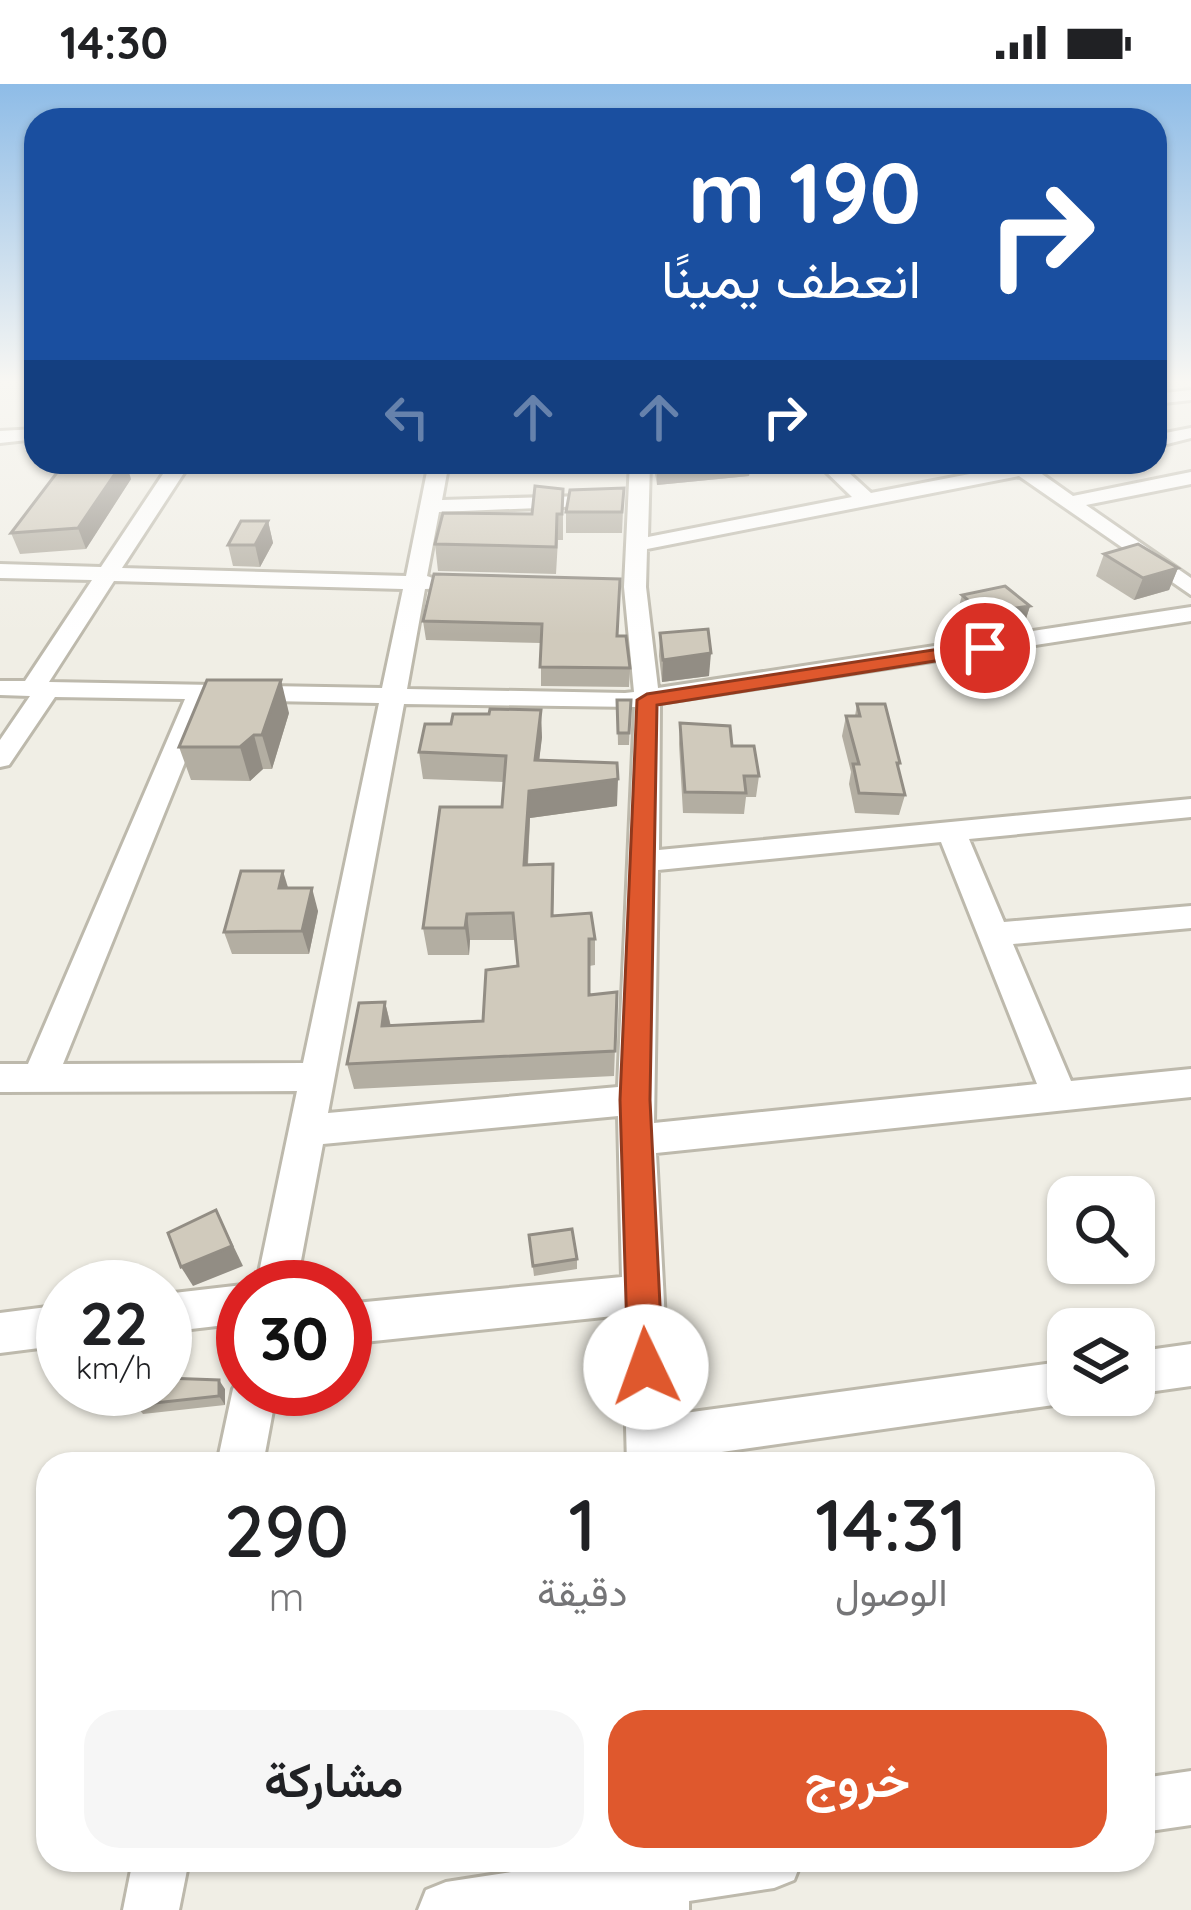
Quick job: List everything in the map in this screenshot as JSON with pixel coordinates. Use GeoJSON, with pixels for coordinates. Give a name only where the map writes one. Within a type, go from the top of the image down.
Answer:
{"type":"FeatureCollection","features":[{"type":"Feature","properties":{"kind":"street"},"geometry":{"type":"LineString","coordinates":[[0,759],[108,574],[174,474]]}},
{"type":"Feature","properties":{"kind":"street"},"geometry":{"type":"LineString","coordinates":[[281,1260],[437,474]]}},
{"type":"Feature","properties":{"kind":"street"},"geometry":{"type":"LineString","coordinates":[[639,474],[638,545],[624,587],[647,700],[635,1100],[650,1452],[1047,1386]]}},
{"type":"Feature","properties":{"kind":"street"},"geometry":{"type":"LineString","coordinates":[[839,474],[868,501]]}},
{"type":"Feature","properties":{"kind":"street"},"geometry":{"type":"LineString","coordinates":[[638,545],[984,474]]}},
{"type":"Feature","properties":{"kind":"street"},"geometry":{"type":"LineString","coordinates":[[1030,474],[1191,588]]}},
{"type":"Feature","properties":{"kind":"street"},"geometry":{"type":"LineString","coordinates":[[1071,502],[1191,478]]}},
{"type":"Feature","properties":{"kind":"street"},"geometry":{"type":"LineString","coordinates":[[431,506],[637,498]]}},
{"type":"Feature","properties":{"kind":"street"},"geometry":{"type":"LineString","coordinates":[[0,571],[455,583]]}},
{"type":"Feature","properties":{"kind":"street"},"geometry":{"type":"LineString","coordinates":[[0,688],[392,700],[647,700],[1191,614]]}},
{"type":"Feature","properties":{"kind":"street"},"geometry":{"type":"LineString","coordinates":[[38,1079],[200,694]]}},
{"type":"Feature","properties":{"kind":"street"},"geometry":{"type":"LineString","coordinates":[[641,862],[1191,808]]}},
{"type":"Feature","properties":{"kind":"street"},"geometry":{"type":"LineString","coordinates":[[951,831],[1059,1095]]}},
{"type":"Feature","properties":{"kind":"street"},"geometry":{"type":"LineString","coordinates":[[993,934],[1191,917]]}},
{"type":"Feature","properties":{"kind":"street"},"geometry":{"type":"LineString","coordinates":[[0,1078],[317,1077]]}},
{"type":"Feature","properties":{"kind":"street"},"geometry":{"type":"LineString","coordinates":[[637,1140],[1191,1083]]}},
{"type":"Feature","properties":{"kind":"street"},"geometry":{"type":"LineString","coordinates":[[305,1130],[635,1100]]}},
{"type":"Feature","properties":{"kind":"street"},"geometry":{"type":"LineString","coordinates":[[372,1321],[642,1294]]}},
{"type":"Feature","properties":{"kind":"street"},"geometry":{"type":"LineString","coordinates":[[0,1333],[36,1328]]}},
{"type":"Feature","properties":{"kind":"street"},"geometry":{"type":"LineString","coordinates":[[1155,1370],[1191,1365]]}},
{"type":"Feature","properties":{"kind":"street"},"geometry":{"type":"LineString","coordinates":[[242,1452],[250,1416]]}},
{"type":"Feature","properties":{"kind":"street"},"geometry":{"type":"LineString","coordinates":[[1155,1803],[1191,1798]]}},
{"type":"Feature","properties":{"kind":"street"},"geometry":{"type":"LineString","coordinates":[[151,1910],[159,1872]]}},
{"type":"Feature","properties":{"kind":"street"},"geometry":{"type":"LineString","coordinates":[[446,1910],[712,1872]]}},
{"type":"Feature","properties":{"kind":"building"},"geometry":{"type":"Polygon","coordinates":[[[56,474],[115,474],[78,528],[11,533],[56,474]]]}},
{"type":"Feature","properties":{"kind":"building"},"geometry":{"type":"Polygon","coordinates":[[[535,486],[563,489],[556,547],[435,544],[443,513],[532,514],[535,486]]]}},
{"type":"Feature","properties":{"kind":"building"},"geometry":{"type":"Polygon","coordinates":[[[624,488],[622,512],[566,512],[570,490],[624,488]]]}},
{"type":"Feature","properties":{"kind":"building"},"geometry":{"type":"Polygon","coordinates":[[[241,521],[268,521],[255,545],[228,545],[241,521]]]}},
{"type":"Feature","properties":{"kind":"building"},"geometry":{"type":"Polygon","coordinates":[[[1138,544],[1178,568],[1143,578],[1104,554],[1138,544]]]}},
{"type":"Feature","properties":{"kind":"building"},"geometry":{"type":"Polygon","coordinates":[[[434,574],[620,579],[617,636],[626,636],[630,668],[540,667],[542,624],[423,621],[434,574]]]}},
{"type":"Feature","properties":{"kind":"building"},"geometry":{"type":"Polygon","coordinates":[[[1005,586],[1030,606],[983,613],[962,595],[1005,586]]]}},
{"type":"Feature","properties":{"kind":"building"},"geometry":{"type":"Polygon","coordinates":[[[708,629],[711,653],[663,660],[660,633],[708,629]]]}},
{"type":"Feature","properties":{"kind":"building"},"geometry":{"type":"Polygon","coordinates":[[[207,680],[281,680],[262,735],[254,735],[240,747],[179,747],[207,680]]]}},
{"type":"Feature","properties":{"kind":"building"},"geometry":{"type":"Polygon","coordinates":[[[617,700],[631,700],[629,733],[618,733],[617,700]]]}},
{"type":"Feature","properties":{"kind":"building"},"geometry":{"type":"Polygon","coordinates":[[[857,704],[885,704],[905,795],[859,793],[853,764],[859,764],[846,716],[860,716],[857,704]]]}},
{"type":"Feature","properties":{"kind":"building"},"geometry":{"type":"Polygon","coordinates":[[[490,709],[541,710],[535,760],[617,763],[618,779],[529,791],[524,865],[553,864],[552,916],[591,913],[595,939],[589,939],[589,995],[617,992],[615,1051],[347,1064],[359,1003],[385,1002],[382,1026],[483,1021],[486,970],[518,966],[513,913],[467,914],[465,928],[423,928],[440,807],[502,807],[506,756],[419,752],[425,724],[451,724],[453,714],[489,714],[490,709]]]}},
{"type":"Feature","properties":{"kind":"building"},"geometry":{"type":"Polygon","coordinates":[[[680,723],[730,726],[732,746],[754,746],[759,776],[744,776],[746,793],[685,792],[680,723]]]}},
{"type":"Feature","properties":{"kind":"building"},"geometry":{"type":"Polygon","coordinates":[[[241,871],[283,871],[279,888],[312,888],[302,931],[224,932],[241,871]]]}},
{"type":"Feature","properties":{"kind":"building"},"geometry":{"type":"Polygon","coordinates":[[[216,1210],[232,1246],[192,1262],[178,1260],[168,1233],[216,1210]]]}},
{"type":"Feature","properties":{"kind":"building"},"geometry":{"type":"Polygon","coordinates":[[[572,1229],[577,1259],[533,1266],[529,1235],[572,1229]]]}},
{"type":"Feature","properties":{"kind":"building"},"geometry":{"type":"Polygon","coordinates":[[[192,1379],[216,1380],[216,1396],[192,1399],[192,1379]]]}},
{"type":"Feature","properties":{"kind":"route"},"geometry":{"type":"LineString","coordinates":[[646,1367],[635,1100],[647,700],[985,648]]}}]}
